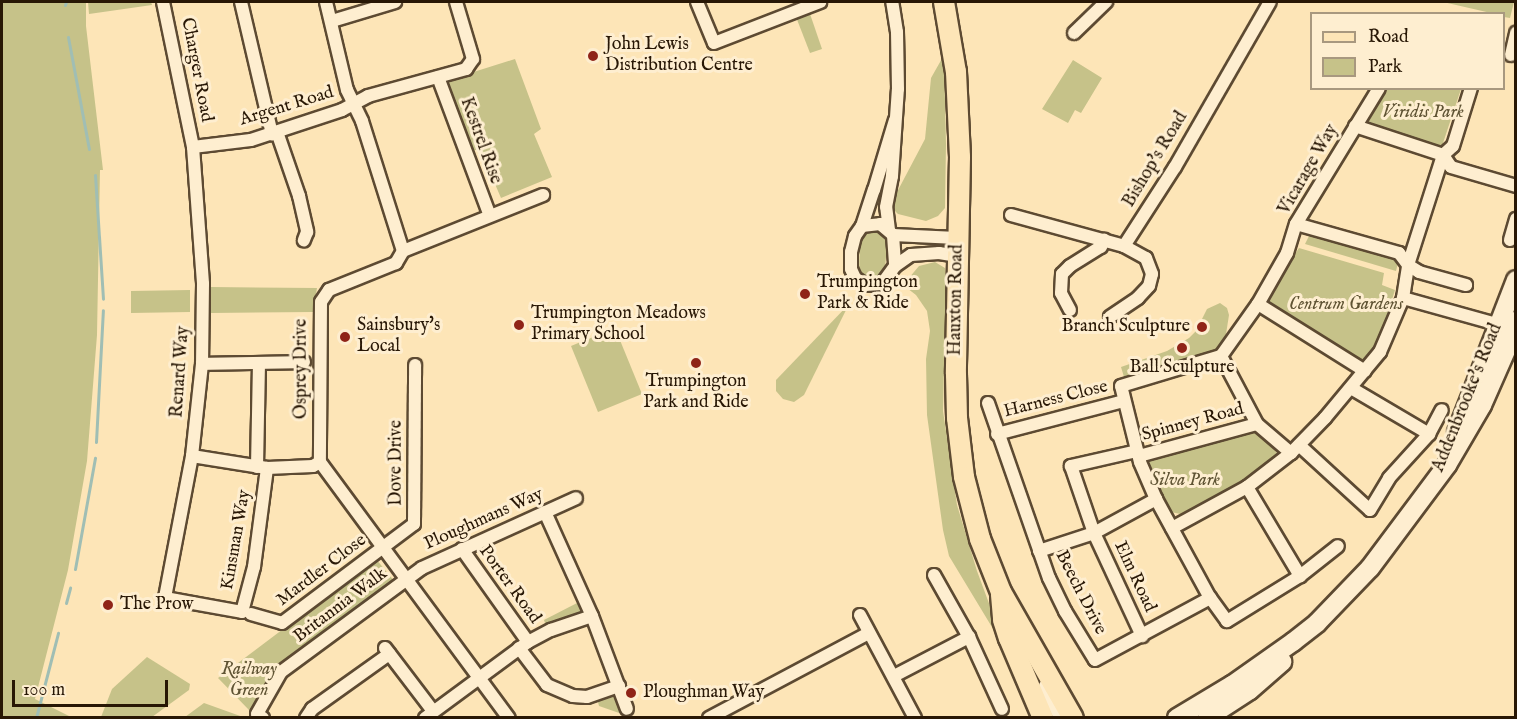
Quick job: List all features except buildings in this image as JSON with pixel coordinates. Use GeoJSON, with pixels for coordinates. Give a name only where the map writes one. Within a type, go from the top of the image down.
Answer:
{"type":"FeatureCollection","features":[{"type":"Feature","properties":{"kind":"main road","name":"Hauxton Road"},"geometry":{"type":"LineString","coordinates":[[944,2],[956,72],[960,157],[957,418],[968,500],[1001,592]]}},
{"type":"Feature","properties":{"kind":"main road"},"geometry":{"type":"LineString","coordinates":[[1001,592],[1073,717]]}},
{"type":"Feature","properties":{"kind":"main road"},"geometry":{"type":"LineString","coordinates":[[1001,592],[1003,620],[1009,638],[1043,717]]}},
{"type":"Feature","properties":{"kind":"street","name":"Charger Road"},"geometry":{"type":"LineString","coordinates":[[163,2],[193,147]]}},
{"type":"Feature","properties":{"kind":"street"},"geometry":{"type":"LineString","coordinates":[[241,2],[274,133],[299,196],[307,232],[304,240]]}},
{"type":"Feature","properties":{"kind":"street"},"geometry":{"type":"LineString","coordinates":[[326,2],[347,90],[363,121],[403,251],[543,195]]}},
{"type":"Feature","properties":{"kind":"street"},"geometry":{"type":"LineString","coordinates":[[332,21],[395,2]]}},
{"type":"Feature","properties":{"kind":"street","name":"Argent Road"},"geometry":{"type":"LineString","coordinates":[[193,147],[251,140],[342,110],[368,96],[466,69],[473,59],[456,2]]}},
{"type":"Feature","properties":{"kind":"street"},"geometry":{"type":"LineString","coordinates":[[697,2],[714,44],[796,6],[820,2]]}},
{"type":"Feature","properties":{"kind":"street"},"geometry":{"type":"LineString","coordinates":[[892,2],[898,57],[898,89],[892,176],[886,207],[895,266]]}},
{"type":"Feature","properties":{"kind":"street"},"geometry":{"type":"LineString","coordinates":[[1074,33],[1106,2]]}},
{"type":"Feature","properties":{"kind":"street","name":"Bishop's Road"},"geometry":{"type":"LineString","coordinates":[[1124,246],[1175,167],[1270,2]]}},
{"type":"Feature","properties":{"kind":"street"},"geometry":{"type":"LineString","coordinates":[[1510,54],[1515,33]]}},
{"type":"Feature","properties":{"kind":"street","name":"Kestrel Rise"},"geometry":{"type":"LineString","coordinates":[[438,77],[490,216]]}},
{"type":"Feature","properties":{"kind":"street","name":"Vicarage Way"},"geometry":{"type":"LineString","coordinates":[[1221,356],[1258,304],[1287,253],[1296,224],[1378,90]]}},
{"type":"Feature","properties":{"kind":"street"},"geometry":{"type":"LineString","coordinates":[[1172,528],[1247,487],[1295,449],[1351,388],[1380,352],[1403,298],[1408,265],[1443,155],[1453,146],[1470,90]]}},
{"type":"Feature","properties":{"kind":"street"},"geometry":{"type":"LineString","coordinates":[[895,120],[862,226],[855,236],[851,252],[851,269],[855,278],[865,285],[882,284],[895,266],[911,255],[939,253],[958,247]]}},
{"type":"Feature","properties":{"kind":"street"},"geometry":{"type":"LineString","coordinates":[[1355,126],[1443,155],[1451,167],[1515,186]]}},
{"type":"Feature","properties":{"kind":"street","name":"Renard Way"},"geometry":{"type":"LineString","coordinates":[[165,598],[192,456],[202,364],[203,269],[193,147]]}},
{"type":"Feature","properties":{"kind":"street"},"geometry":{"type":"LineString","coordinates":[[1011,215],[1124,246],[1146,258],[1152,274],[1149,286],[1138,298],[1110,317]]}},
{"type":"Feature","properties":{"kind":"street"},"geometry":{"type":"LineString","coordinates":[[1510,240],[1515,219]]}},
{"type":"Feature","properties":{"kind":"street"},"geometry":{"type":"LineString","coordinates":[[862,226],[880,224],[891,233],[958,247]]}},
{"type":"Feature","properties":{"kind":"street"},"geometry":{"type":"LineString","coordinates":[[1296,224],[1399,253],[1408,265],[1419,272],[1466,285]]}},
{"type":"Feature","properties":{"kind":"street"},"geometry":{"type":"LineString","coordinates":[[1070,310],[1061,293],[1062,274],[1101,247],[1104,240]]}},
{"type":"Feature","properties":{"kind":"street","name":"Osprey Drive"},"geometry":{"type":"LineString","coordinates":[[320,462],[321,302],[330,290],[396,263],[403,251]]}},
{"type":"Feature","properties":{"kind":"street","name":"Addenbrooke's Road"},"geometry":{"type":"LineString","coordinates":[[1434,483],[1515,280]]}},
{"type":"Feature","properties":{"kind":"street"},"geometry":{"type":"LineString","coordinates":[[1403,298],[1497,324],[1515,318]]}},
{"type":"Feature","properties":{"kind":"street"},"geometry":{"type":"LineString","coordinates":[[1258,304],[1365,371]]}},
{"type":"Feature","properties":{"kind":"street","name":"Addenbrooke's Road"},"geometry":{"type":"LineString","coordinates":[[1207,717],[1250,690],[1273,670],[1370,567],[1447,465],[1482,405],[1515,328]]}},
{"type":"Feature","properties":{"kind":"street"},"geometry":{"type":"LineString","coordinates":[[1221,356],[1121,386],[1138,454],[1156,499],[1210,598],[1227,621],[1300,576],[1338,546]]}},
{"type":"Feature","properties":{"kind":"street","name":"Spinney Road"},"geometry":{"type":"LineString","coordinates":[[1221,356],[1257,424],[1295,449],[1370,510],[1389,478],[1429,434]]}},
{"type":"Feature","properties":{"kind":"street"},"geometry":{"type":"LineString","coordinates":[[202,364],[259,365],[304,362]]}},
{"type":"Feature","properties":{"kind":"street"},"geometry":{"type":"LineString","coordinates":[[259,365],[262,467]]}},
{"type":"Feature","properties":{"kind":"street","name":"Dove Drive"},"geometry":{"type":"LineString","coordinates":[[384,546],[414,524],[415,365]]}},
{"type":"Feature","properties":{"kind":"street"},"geometry":{"type":"LineString","coordinates":[[1351,388],[1429,434],[1442,410]]}},
{"type":"Feature","properties":{"kind":"street","name":"Harness Close"},"geometry":{"type":"LineString","coordinates":[[997,434],[1124,401]]}},
{"type":"Feature","properties":{"kind":"street","name":"Harness Close"},"geometry":{"type":"LineString","coordinates":[[988,402],[997,434],[1018,486]]}},
{"type":"Feature","properties":{"kind":"street","name":"Spinney Road"},"geometry":{"type":"LineString","coordinates":[[1094,533],[1071,466],[1138,454],[1257,424]]}},
{"type":"Feature","properties":{"kind":"street"},"geometry":{"type":"LineString","coordinates":[[192,456],[262,467],[313,466],[320,462],[509,717]]}},
{"type":"Feature","properties":{"kind":"street","name":"Kinsman Way"},"geometry":{"type":"LineString","coordinates":[[165,598],[242,612],[254,567],[262,467]]}},
{"type":"Feature","properties":{"kind":"street","name":"Beech Drive"},"geometry":{"type":"LineString","coordinates":[[1018,486],[1039,551],[1065,611],[1095,660],[1210,598]]}},
{"type":"Feature","properties":{"kind":"street"},"geometry":{"type":"LineString","coordinates":[[1247,487],[1300,576]]}},
{"type":"Feature","properties":{"kind":"street","name":"Ploughmans Way"},"geometry":{"type":"LineString","coordinates":[[408,578],[423,567],[576,498]]}},
{"type":"Feature","properties":{"kind":"street","name":"Elm Road"},"geometry":{"type":"LineString","coordinates":[[1039,551],[1094,533],[1156,499]]}},
{"type":"Feature","properties":{"kind":"street"},"geometry":{"type":"LineString","coordinates":[[545,512],[592,616],[627,709]]}},
{"type":"Feature","properties":{"kind":"street","name":"Elm Road"},"geometry":{"type":"LineString","coordinates":[[1094,533],[1142,636]]}},
{"type":"Feature","properties":{"kind":"street","name":"Mardler Close"},"geometry":{"type":"LineString","coordinates":[[251,614],[282,623],[384,546]]}},
{"type":"Feature","properties":{"kind":"street","name":"Porter Road"},"geometry":{"type":"LineString","coordinates":[[462,549],[548,685],[573,696],[587,698],[619,686]]}},
{"type":"Feature","properties":{"kind":"street"},"geometry":{"type":"LineString","coordinates":[[934,575],[969,638],[1002,709]]}},
{"type":"Feature","properties":{"kind":"street","name":"Britannia Walk"},"geometry":{"type":"LineString","coordinates":[[263,717],[256,714],[281,672],[408,578]]}},
{"type":"Feature","properties":{"kind":"street"},"geometry":{"type":"LineString","coordinates":[[860,615],[915,717]]}},
{"type":"Feature","properties":{"kind":"street","name":"Porter Road"},"geometry":{"type":"LineString","coordinates":[[429,714],[523,645],[551,630],[592,616]]}},
{"type":"Feature","properties":{"kind":"street"},"geometry":{"type":"LineString","coordinates":[[1018,618],[1060,717]]}},
{"type":"Feature","properties":{"kind":"street","name":"Addenbrooke's Road"},"geometry":{"type":"LineString","coordinates":[[1177,717],[1240,679],[1317,623]]}},
{"type":"Feature","properties":{"kind":"street"},"geometry":{"type":"LineString","coordinates":[[709,717],[869,633]]}},
{"type":"Feature","properties":{"kind":"street"},"geometry":{"type":"LineString","coordinates":[[894,676],[969,638]]}},
{"type":"Feature","properties":{"kind":"street"},"geometry":{"type":"LineString","coordinates":[[306,717],[312,709],[387,650],[429,714]]}},
{"type":"Feature","properties":{"kind":"street"},"geometry":{"type":"LineString","coordinates":[[1216,717],[1250,690]]}},
{"type":"Feature","properties":{"kind":"green space"},"geometry":{"type":"Polygon","coordinates":[[[2,2],[86,2],[86,26],[103,170],[100,170],[97,335],[87,461],[68,570],[35,699],[71,717],[2,717],[2,2]]]}},
{"type":"Feature","properties":{"kind":"green space"},"geometry":{"type":"Polygon","coordinates":[[[88,2],[151,2],[152,5],[89,14],[88,2]]]}},
{"type":"Feature","properties":{"kind":"green space"},"geometry":{"type":"Polygon","coordinates":[[[1443,2],[1514,2],[1510,18],[1505,17],[1505,12],[1487,12],[1443,2]]]}},
{"type":"Feature","properties":{"kind":"green space"},"geometry":{"type":"Polygon","coordinates":[[[809,11],[822,49],[810,53],[796,17],[809,11]]]}},
{"type":"Feature","properties":{"kind":"green space"},"geometry":{"type":"Polygon","coordinates":[[[944,55],[945,208],[938,216],[926,221],[898,214],[893,209],[896,194],[925,139],[931,78],[944,55]]]}},
{"type":"Feature","properties":{"kind":"green space"},"geometry":{"type":"Polygon","coordinates":[[[515,59],[541,129],[534,134],[552,177],[501,198],[480,149],[471,151],[445,81],[515,59]]]}},
{"type":"Feature","properties":{"kind":"green space"},"geometry":{"type":"Polygon","coordinates":[[[1073,60],[1102,78],[1081,113],[1075,110],[1068,123],[1042,109],[1073,60]]]}},
{"type":"Feature","properties":{"kind":"green space","name":"Viridis Park"},"geometry":{"type":"Polygon","coordinates":[[[1385,90],[1461,90],[1442,146],[1365,123],[1385,90]]]}},
{"type":"Feature","properties":{"kind":"green space"},"geometry":{"type":"Polygon","coordinates":[[[876,230],[885,236],[887,246],[885,268],[876,280],[867,280],[859,272],[860,240],[867,232],[876,230]]]}},
{"type":"Feature","properties":{"kind":"green space"},"geometry":{"type":"Polygon","coordinates":[[[1311,232],[1395,256],[1398,263],[1396,271],[1305,244],[1311,232]]]}},
{"type":"Feature","properties":{"kind":"green space","name":"Centrum Gardens"},"geometry":{"type":"Polygon","coordinates":[[[1299,248],[1384,273],[1382,285],[1395,290],[1378,344],[1367,362],[1360,363],[1269,305],[1266,298],[1299,248]]]}},
{"type":"Feature","properties":{"kind":"green space"},"geometry":{"type":"Polygon","coordinates":[[[935,262],[945,268],[943,411],[957,505],[977,571],[1007,652],[949,556],[943,530],[927,415],[926,359],[930,331],[927,311],[916,295],[903,285],[919,266],[935,262]]]}},
{"type":"Feature","properties":{"kind":"green space"},"geometry":{"type":"Polygon","coordinates":[[[211,287],[317,288],[313,312],[211,313],[211,287]]]}},
{"type":"Feature","properties":{"kind":"green space"},"geometry":{"type":"Polygon","coordinates":[[[190,290],[190,312],[131,313],[131,291],[190,290]]]}},
{"type":"Feature","properties":{"kind":"green space"},"geometry":{"type":"Polygon","coordinates":[[[1220,303],[1227,308],[1229,315],[1224,347],[1124,377],[1121,367],[1167,351],[1189,338],[1196,331],[1207,309],[1220,303]]]}},
{"type":"Feature","properties":{"kind":"green space"},"geometry":{"type":"Polygon","coordinates":[[[849,304],[804,395],[794,402],[783,399],[776,391],[776,380],[849,304]]]}},
{"type":"Feature","properties":{"kind":"green space"},"geometry":{"type":"Polygon","coordinates":[[[615,328],[642,394],[598,412],[571,346],[615,328]]]}},
{"type":"Feature","properties":{"kind":"green space","name":"Silva Park"},"geometry":{"type":"Polygon","coordinates":[[[1255,429],[1277,453],[1270,467],[1185,515],[1171,512],[1145,464],[1150,458],[1178,450],[1182,452],[1190,450],[1193,446],[1221,441],[1222,437],[1255,429]]]}},
{"type":"Feature","properties":{"kind":"green space","name":"Railway Green"},"geometry":{"type":"Polygon","coordinates":[[[376,559],[395,582],[278,672],[256,714],[249,710],[218,678],[376,559]]]}},
{"type":"Feature","properties":{"kind":"green space"},"geometry":{"type":"Polygon","coordinates":[[[579,602],[582,608],[579,614],[546,626],[544,620],[579,602]]]}},
{"type":"Feature","properties":{"kind":"green space"},"geometry":{"type":"Polygon","coordinates":[[[147,657],[190,684],[189,690],[152,717],[101,717],[112,689],[147,657]]]}},
{"type":"Feature","properties":{"kind":"green space"},"geometry":{"type":"Polygon","coordinates":[[[610,693],[615,696],[622,714],[599,706],[597,698],[610,693]]]}},
{"type":"Feature","properties":{"kind":"green space"},"geometry":{"type":"Polygon","coordinates":[[[204,703],[243,717],[185,717],[204,703]]]}},
{"type":"Feature","properties":{"kind":"waterway"},"geometry":{"type":"LineString","coordinates":[[68,37],[89,149]]}},
{"type":"Feature","properties":{"kind":"waterway"},"geometry":{"type":"LineString","coordinates":[[95,175],[103,299]]}},
{"type":"Feature","properties":{"kind":"waterway"},"geometry":{"type":"LineString","coordinates":[[96,442],[103,310]]}},
{"type":"Feature","properties":{"kind":"waterway"},"geometry":{"type":"LineString","coordinates":[[75,569],[95,458]]}},
{"type":"Feature","properties":{"kind":"waterway"},"geometry":{"type":"LineString","coordinates":[[66,603],[70,588]]}},
{"type":"Feature","properties":{"kind":"waterway"},"geometry":{"type":"LineString","coordinates":[[36,718],[58,633]]}},
{"type":"Feature","properties":{"kind":"place","name":"John Lewis Distribution Centre"},"geometry":{"type":"Point","coordinates":[593,56]}},
{"type":"Feature","properties":{"kind":"place","name":"Trumpington Park & Ride"},"geometry":{"type":"Point","coordinates":[805,294]}},
{"type":"Feature","properties":{"kind":"place","name":"Trumpington Meadows Primary School"},"geometry":{"type":"Point","coordinates":[519,325]}},
{"type":"Feature","properties":{"kind":"place","name":"Branch Sculpture"},"geometry":{"type":"Point","coordinates":[1202,327]}},
{"type":"Feature","properties":{"kind":"place","name":"Sainsbury's Local"},"geometry":{"type":"Point","coordinates":[345,337]}},
{"type":"Feature","properties":{"kind":"place","name":"Ball Sculpture"},"geometry":{"type":"Point","coordinates":[1182,348]}},
{"type":"Feature","properties":{"kind":"place","name":"Trumpington Park and Ride"},"geometry":{"type":"Point","coordinates":[696,363]}},
{"type":"Feature","properties":{"kind":"place","name":"The Prow"},"geometry":{"type":"Point","coordinates":[108,605]}},
{"type":"Feature","properties":{"kind":"place","name":"Ploughman Way"},"geometry":{"type":"Point","coordinates":[631,693]}}]}
